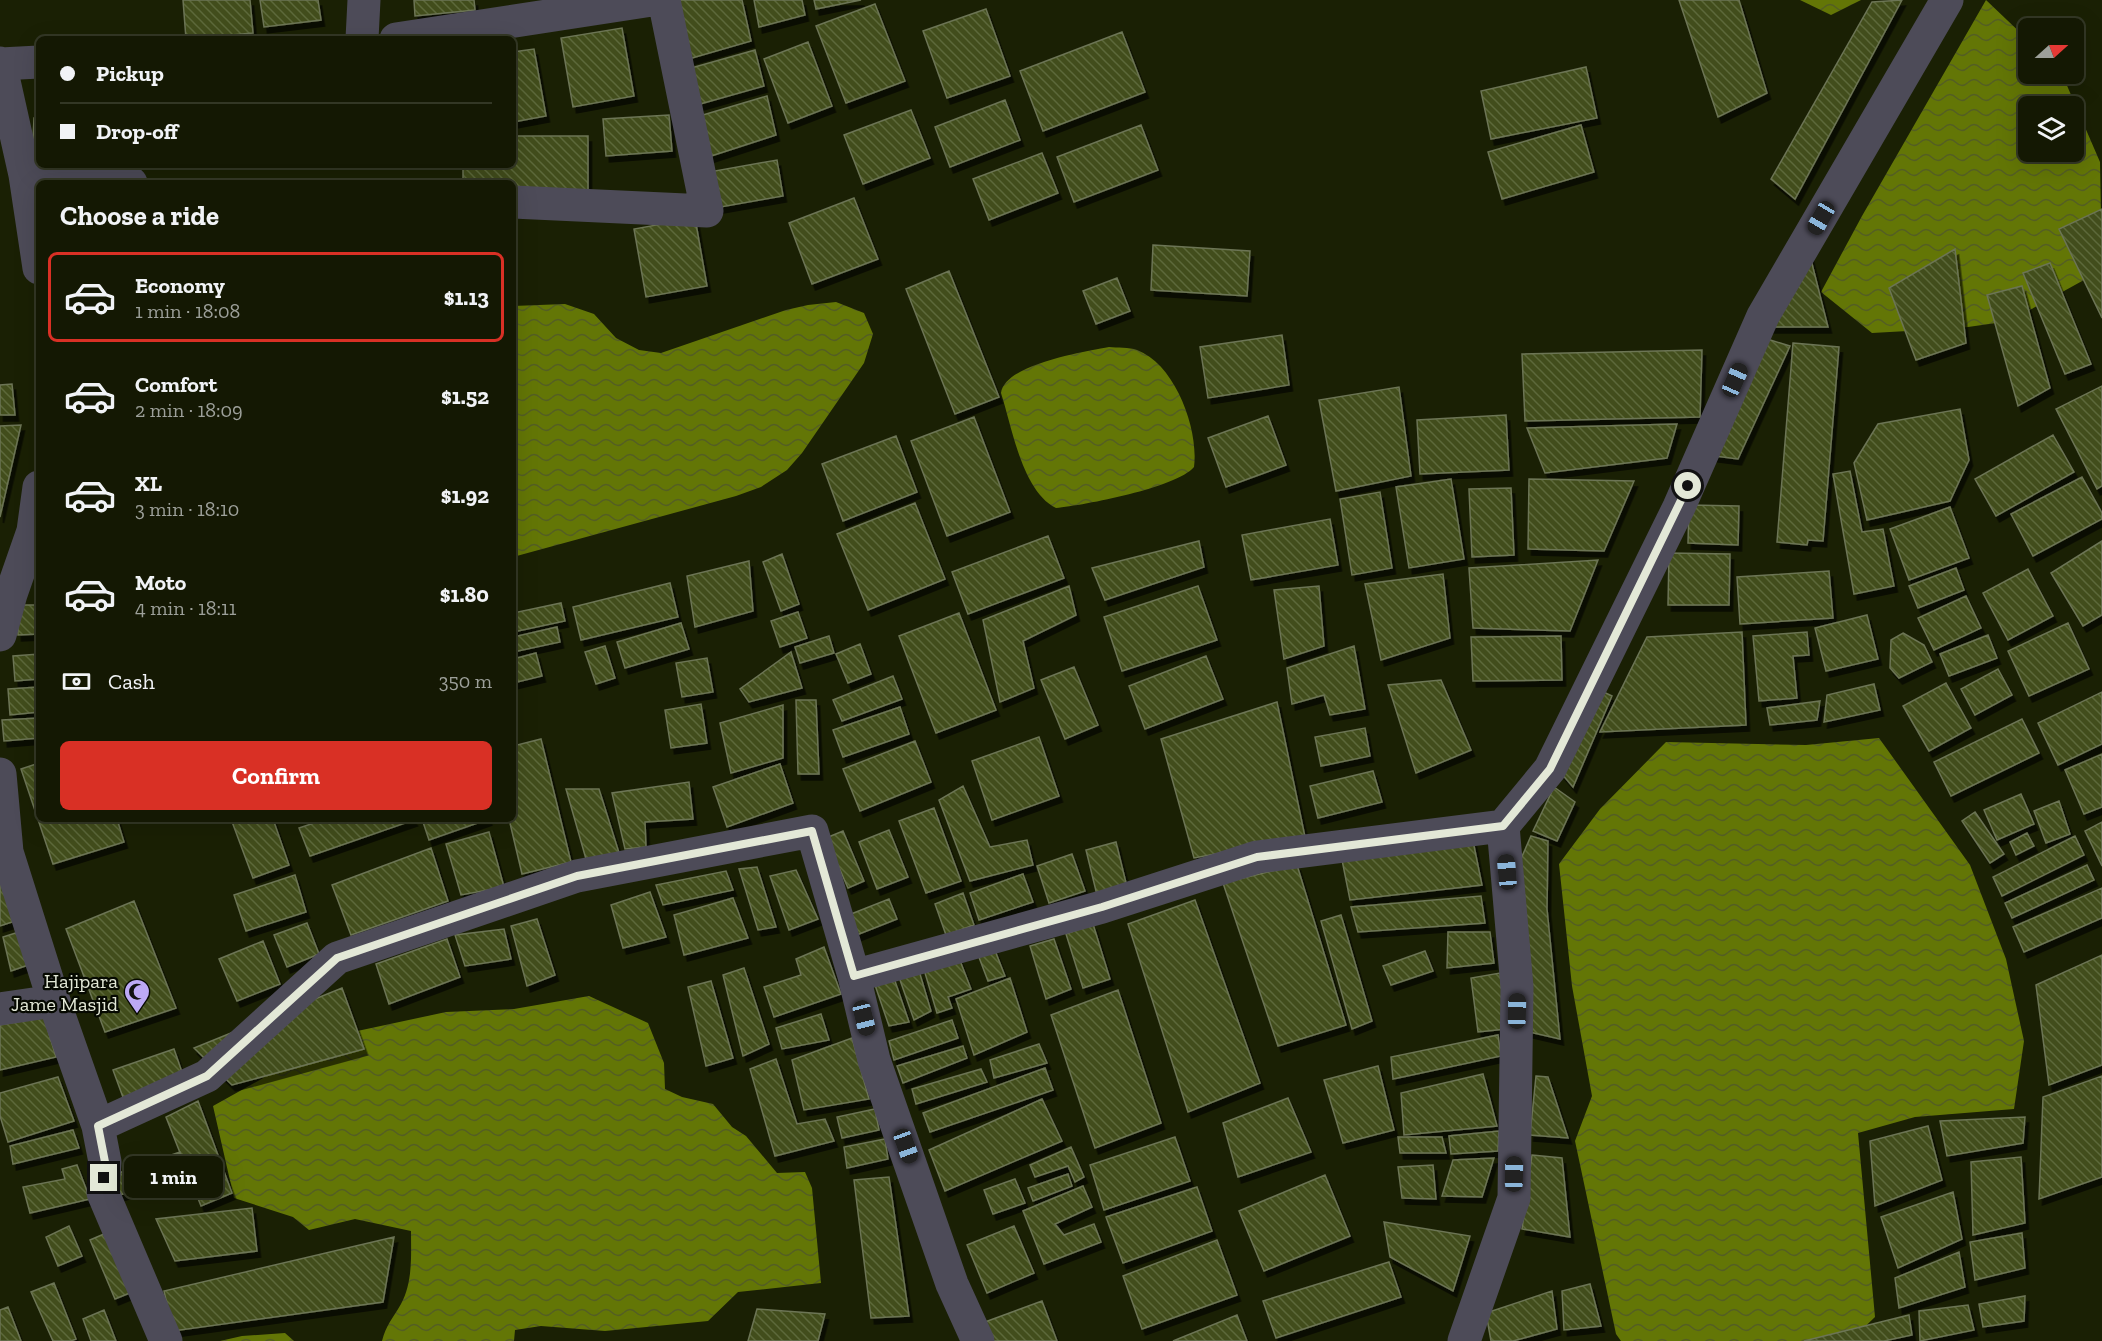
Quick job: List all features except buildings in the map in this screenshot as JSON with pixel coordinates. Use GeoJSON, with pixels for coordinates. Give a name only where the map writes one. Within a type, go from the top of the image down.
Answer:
{"type":"FeatureCollection","features":[{"type":"Feature","properties":{"kind":"street"},"geometry":{"type":"LineString","coordinates":[[362,36],[364,0]]}},
{"type":"Feature","properties":{"kind":"street"},"geometry":{"type":"LineString","coordinates":[[416,36],[651,0]]}},
{"type":"Feature","properties":{"kind":"street"},"geometry":{"type":"LineString","coordinates":[[516,202],[707,211],[664,0]]}},
{"type":"Feature","properties":{"kind":"street"},"geometry":{"type":"LineString","coordinates":[[854,976],[1102,907],[1257,857],[1503,826],[1550,769],[1678,507],[1763,316],[1947,0]]}},
{"type":"Feature","properties":{"kind":"street"},"geometry":{"type":"LineString","coordinates":[[36,63],[0,64],[25,175],[36,248]]}},
{"type":"Feature","properties":{"kind":"street"},"geometry":{"type":"LineString","coordinates":[[25,175],[91,180]]}},
{"type":"Feature","properties":{"kind":"street"},"geometry":{"type":"LineString","coordinates":[[0,635],[5,593],[33,531],[36,510]]}},
{"type":"Feature","properties":{"kind":"street"},"geometry":{"type":"LineString","coordinates":[[0,774],[7,852],[54,1000],[98,1126],[105,1162],[103,1193],[166,1341]]}},
{"type":"Feature","properties":{"kind":"street"},"geometry":{"type":"LineString","coordinates":[[1464,1341],[1514,1198],[1517,987],[1503,826]]}},
{"type":"Feature","properties":{"kind":"street"},"geometry":{"type":"LineString","coordinates":[[98,1126],[207,1076],[337,958],[577,876],[812,831],[854,976],[874,1059],[952,1284],[978,1341]]}},
{"type":"Feature","properties":{"kind":"street"},"geometry":{"type":"LineString","coordinates":[[0,1009],[54,1000]]}},
{"type":"Feature","properties":{"kind":"water"},"geometry":{"type":"Polygon","coordinates":[[[1800,0],[1861,0],[1831,15],[1800,0]]]}},
{"type":"Feature","properties":{"kind":"water"},"geometry":{"type":"Polygon","coordinates":[[[1986,0],[2018,30],[2018,84],[2066,84],[2072,96],[2018,96],[2018,162],[2084,162],[2084,125],[2100,162],[2102,270],[2010,321],[1961,328],[1872,333],[1821,292],[1986,0]]]}},
{"type":"Feature","properties":{"kind":"water"},"geometry":{"type":"Polygon","coordinates":[[[836,302],[864,313],[873,334],[864,363],[802,453],[787,470],[761,487],[736,496],[516,556],[516,306],[565,304],[594,314],[616,338],[639,350],[661,353],[786,310],[836,302]]]}},
{"type":"Feature","properties":{"kind":"water"},"geometry":{"type":"Polygon","coordinates":[[[1109,347],[1134,349],[1151,357],[1173,383],[1182,400],[1193,435],[1194,467],[1184,475],[1150,488],[1108,499],[1056,508],[1044,500],[1027,473],[1014,440],[1001,393],[1006,383],[1016,374],[1030,367],[1065,356],[1109,347]]]}},
{"type":"Feature","properties":{"kind":"water"},"geometry":{"type":"Polygon","coordinates":[[[1879,738],[1970,865],[2006,959],[2024,1041],[2014,1109],[1915,1117],[1858,1133],[1875,1317],[1850,1341],[1621,1341],[1616,1334],[1575,1141],[1592,1096],[1572,986],[1559,864],[1600,809],[1666,742],[1806,745],[1879,738]]]}},
{"type":"Feature","properties":{"kind":"water"},"geometry":{"type":"Polygon","coordinates":[[[589,996],[648,1023],[664,1063],[665,1089],[682,1097],[713,1104],[732,1127],[746,1136],[777,1173],[805,1172],[812,1188],[821,1283],[738,1292],[708,1321],[605,1331],[541,1326],[515,1330],[514,1341],[382,1341],[408,1287],[411,1231],[355,1219],[309,1230],[293,1217],[234,1198],[213,1106],[265,1077],[306,1042],[446,1012],[514,1009],[589,996]]]}},
{"type":"Feature","properties":{"kind":"water"},"geometry":{"type":"Polygon","coordinates":[[[285,1333],[294,1341],[220,1341],[242,1336],[285,1333]]]}},
{"type":"Feature","properties":{"kind":"place","name":"Hajipara Jame Masjid"},"geometry":{"type":"Point","coordinates":[137,1015]}},
{"type":"Feature","properties":{"kind":"route"},"geometry":{"type":"LineString","coordinates":[[104,1178],[105,1162],[98,1126],[207,1076],[337,958],[577,876],[812,831],[854,976],[1102,907],[1257,857],[1503,826],[1550,769],[1688,486]]}}]}
